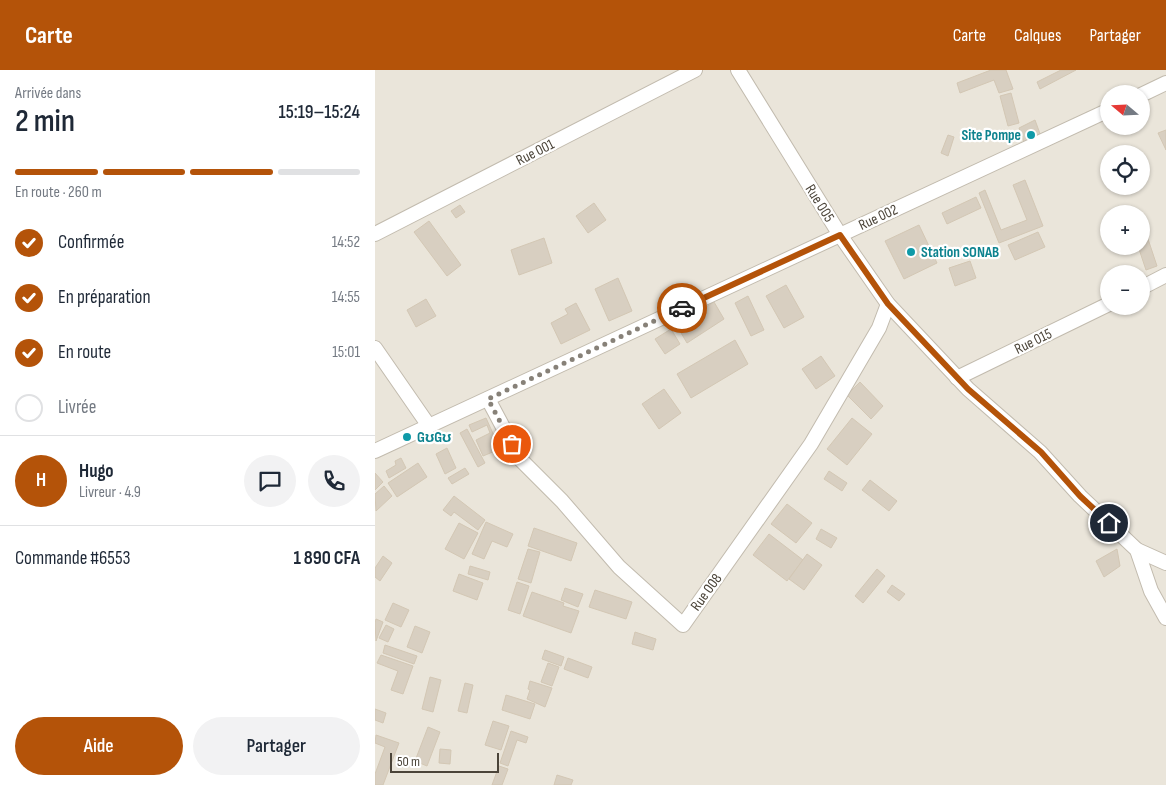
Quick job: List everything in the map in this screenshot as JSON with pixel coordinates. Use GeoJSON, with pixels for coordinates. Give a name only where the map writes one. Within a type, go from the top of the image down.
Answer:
{"type":"FeatureCollection","features":[{"type":"Feature","properties":{"kind":"street","name":"Rue 001"},"geometry":{"type":"LineString","coordinates":[[375,234],[695,70]]}},
{"type":"Feature","properties":{"kind":"street","name":"Rue 005"},"geometry":{"type":"LineString","coordinates":[[738,70],[840,235],[888,304],[957,378],[1041,452],[1080,496],[1137,550],[1151,592],[1166,618]]}},
{"type":"Feature","properties":{"kind":"street"},"geometry":{"type":"LineString","coordinates":[[1150,91],[1166,84]]}},
{"type":"Feature","properties":{"kind":"street","name":"Rue 002"},"geometry":{"type":"LineString","coordinates":[[375,451],[1100,114]]}},
{"type":"Feature","properties":{"kind":"street"},"geometry":{"type":"LineString","coordinates":[[1150,283],[1166,275]]}},
{"type":"Feature","properties":{"kind":"street","name":"Rue 008"},"geometry":{"type":"LineString","coordinates":[[488,399],[520,459],[562,501],[619,568],[683,625],[811,444],[879,328],[888,304]]}},
{"type":"Feature","properties":{"kind":"street","name":"Rue 015"},"geometry":{"type":"LineString","coordinates":[[957,378],[1100,308]]}},
{"type":"Feature","properties":{"kind":"street"},"geometry":{"type":"LineString","coordinates":[[375,348],[429,426]]}},
{"type":"Feature","properties":{"kind":"street"},"geometry":{"type":"LineString","coordinates":[[1137,550],[1166,563]]}},
{"type":"Feature","properties":{"kind":"shaded area"},"geometry":{"type":"Polygon","coordinates":[[[375,70],[1166,70],[1166,785],[375,785],[375,70]]]}},
{"type":"Feature","properties":{"kind":"building"},"geometry":{"type":"Polygon","coordinates":[[[991,70],[1006,70],[1013,89],[999,93],[994,80],[960,93],[957,83],[991,70]]]}},
{"type":"Feature","properties":{"kind":"building"},"geometry":{"type":"Polygon","coordinates":[[[1061,70],[1076,70],[1040,89],[1037,82],[1061,70]]]}},
{"type":"Feature","properties":{"kind":"building"},"geometry":{"type":"Polygon","coordinates":[[[1011,93],[1019,123],[1008,126],[1000,96],[1011,93]]]}},
{"type":"Feature","properties":{"kind":"building","name":"Site Pompe"},"geometry":{"type":"Polygon","coordinates":[[[1035,120],[1043,142],[1027,151],[1019,128],[1035,120]]]}},
{"type":"Feature","properties":{"kind":"building"},"geometry":{"type":"Polygon","coordinates":[[[1166,130],[1166,150],[1158,133],[1166,130]]]}},
{"type":"Feature","properties":{"kind":"building"},"geometry":{"type":"Polygon","coordinates":[[[948,135],[954,137],[948,156],[941,153],[948,135]]]}},
{"type":"Feature","properties":{"kind":"building"},"geometry":{"type":"Polygon","coordinates":[[[1025,180],[1043,226],[999,243],[979,193],[985,190],[1001,230],[1027,220],[1013,185],[1025,180]]]}},
{"type":"Feature","properties":{"kind":"building"},"geometry":{"type":"Polygon","coordinates":[[[976,197],[981,208],[947,224],[942,213],[976,197]]]}},
{"type":"Feature","properties":{"kind":"building"},"geometry":{"type":"Polygon","coordinates":[[[594,203],[606,220],[588,233],[576,216],[594,203]]]}},
{"type":"Feature","properties":{"kind":"building"},"geometry":{"type":"Polygon","coordinates":[[[460,205],[465,212],[456,218],[451,211],[460,205]]]}},
{"type":"Feature","properties":{"kind":"building"},"geometry":{"type":"Polygon","coordinates":[[[429,221],[461,265],[447,276],[414,232],[429,221]]]}},
{"type":"Feature","properties":{"kind":"building","name":"Station SONAB"},"geometry":{"type":"Polygon","coordinates":[[[919,225],[937,263],[904,279],[885,241],[919,225]]]}},
{"type":"Feature","properties":{"kind":"building"},"geometry":{"type":"Polygon","coordinates":[[[1038,232],[1045,247],[1015,260],[1008,245],[1038,232]]]}},
{"type":"Feature","properties":{"kind":"building"},"geometry":{"type":"Polygon","coordinates":[[[544,238],[552,263],[519,275],[511,250],[544,238]]]}},
{"type":"Feature","properties":{"kind":"building"},"geometry":{"type":"Polygon","coordinates":[[[1150,245],[1157,266],[1150,269],[1150,265],[1144,265],[1141,255],[1150,255],[1150,245]]]}},
{"type":"Feature","properties":{"kind":"building"},"geometry":{"type":"Polygon","coordinates":[[[970,261],[976,278],[955,286],[949,268],[970,261]]]}},
{"type":"Feature","properties":{"kind":"building"},"geometry":{"type":"Polygon","coordinates":[[[618,278],[632,311],[609,321],[595,289],[618,278]]]}},
{"type":"Feature","properties":{"kind":"building"},"geometry":{"type":"Polygon","coordinates":[[[786,285],[804,317],[784,328],[766,296],[786,285]]]}},
{"type":"Feature","properties":{"kind":"building"},"geometry":{"type":"Polygon","coordinates":[[[748,296],[764,330],[751,336],[735,303],[748,296]]]}},
{"type":"Feature","properties":{"kind":"building"},"geometry":{"type":"Polygon","coordinates":[[[426,299],[436,316],[416,327],[407,310],[426,299]]]}},
{"type":"Feature","properties":{"kind":"building"},"geometry":{"type":"Polygon","coordinates":[[[714,302],[724,319],[687,343],[677,326],[714,302]]]}},
{"type":"Feature","properties":{"kind":"building"},"geometry":{"type":"Polygon","coordinates":[[[576,303],[590,330],[561,344],[551,323],[568,314],[565,309],[576,303]]]}},
{"type":"Feature","properties":{"kind":"building"},"geometry":{"type":"Polygon","coordinates":[[[671,329],[680,344],[665,354],[655,339],[671,329]]]}},
{"type":"Feature","properties":{"kind":"building"},"geometry":{"type":"Polygon","coordinates":[[[735,340],[748,364],[691,398],[677,374],[735,340]]]}},
{"type":"Feature","properties":{"kind":"building"},"geometry":{"type":"Polygon","coordinates":[[[821,356],[835,376],[816,389],[802,369],[821,356]]]}},
{"type":"Feature","properties":{"kind":"building"},"geometry":{"type":"Polygon","coordinates":[[[860,382],[883,406],[871,419],[847,395],[860,382]]]}},
{"type":"Feature","properties":{"kind":"building"},"geometry":{"type":"Polygon","coordinates":[[[664,389],[681,413],[659,429],[642,404],[664,389]]]}},
{"type":"Feature","properties":{"kind":"building"},"geometry":{"type":"Polygon","coordinates":[[[486,418],[500,449],[483,456],[476,440],[490,433],[487,425],[472,432],[469,425],[486,418]]]}},
{"type":"Feature","properties":{"kind":"building"},"geometry":{"type":"Polygon","coordinates":[[[852,418],[872,434],[847,465],[827,449],[852,418]]]}},
{"type":"Feature","properties":{"kind":"building"},"geometry":{"type":"Polygon","coordinates":[[[467,429],[485,463],[478,467],[460,433],[467,429]]]}},
{"type":"Feature","properties":{"kind":"building"},"geometry":{"type":"Polygon","coordinates":[[[447,448],[456,468],[445,474],[436,454],[447,448]]]}},
{"type":"Feature","properties":{"kind":"building"},"geometry":{"type":"Polygon","coordinates":[[[401,458],[406,468],[389,478],[386,471],[396,465],[395,461],[401,458]]]}},
{"type":"Feature","properties":{"kind":"building"},"geometry":{"type":"Polygon","coordinates":[[[418,463],[427,477],[397,497],[388,483],[418,463]]]}},
{"type":"Feature","properties":{"kind":"building"},"geometry":{"type":"Polygon","coordinates":[[[465,468],[469,474],[452,484],[448,478],[465,468]]]}},
{"type":"Feature","properties":{"kind":"building"},"geometry":{"type":"Polygon","coordinates":[[[829,471],[847,483],[842,491],[824,479],[829,471]]]}},
{"type":"Feature","properties":{"kind":"building"},"geometry":{"type":"Polygon","coordinates":[[[375,473],[383,482],[375,490],[375,473]]]}},
{"type":"Feature","properties":{"kind":"building"},"geometry":{"type":"Polygon","coordinates":[[[870,480],[897,501],[889,511],[862,490],[870,480]]]}},
{"type":"Feature","properties":{"kind":"building"},"geometry":{"type":"Polygon","coordinates":[[[384,486],[392,496],[376,511],[375,494],[384,486]]]}},
{"type":"Feature","properties":{"kind":"building"},"geometry":{"type":"Polygon","coordinates":[[[454,496],[485,520],[478,530],[454,512],[451,516],[443,510],[454,496]]]}},
{"type":"Feature","properties":{"kind":"building"},"geometry":{"type":"Polygon","coordinates":[[[787,504],[812,523],[796,543],[771,524],[787,504]]]}},
{"type":"Feature","properties":{"kind":"building"},"geometry":{"type":"Polygon","coordinates":[[[486,522],[513,534],[507,547],[492,541],[484,559],[472,554],[486,522]]]}},
{"type":"Feature","properties":{"kind":"building"},"geometry":{"type":"Polygon","coordinates":[[[459,523],[478,533],[464,559],[445,549],[459,523]]]}},
{"type":"Feature","properties":{"kind":"building"},"geometry":{"type":"Polygon","coordinates":[[[534,528],[577,543],[571,561],[528,546],[534,528]]]}},
{"type":"Feature","properties":{"kind":"building"},"geometry":{"type":"Polygon","coordinates":[[[821,529],[837,538],[831,548],[816,539],[821,529]]]}},
{"type":"Feature","properties":{"kind":"building"},"geometry":{"type":"Polygon","coordinates":[[[769,534],[803,560],[787,581],[753,555],[769,534]]]}},
{"type":"Feature","properties":{"kind":"building"},"geometry":{"type":"Polygon","coordinates":[[[528,549],[540,552],[531,583],[518,579],[528,549]]]}},
{"type":"Feature","properties":{"kind":"building"},"geometry":{"type":"Polygon","coordinates":[[[1117,549],[1120,566],[1104,577],[1096,561],[1117,549]]]}},
{"type":"Feature","properties":{"kind":"building"},"geometry":{"type":"Polygon","coordinates":[[[807,554],[822,565],[804,590],[789,579],[807,554]]]}},
{"type":"Feature","properties":{"kind":"building"},"geometry":{"type":"Polygon","coordinates":[[[383,556],[392,563],[380,581],[375,577],[375,568],[383,556]]]}},
{"type":"Feature","properties":{"kind":"building"},"geometry":{"type":"Polygon","coordinates":[[[470,566],[490,572],[488,580],[468,574],[470,566]]]}},
{"type":"Feature","properties":{"kind":"building"},"geometry":{"type":"Polygon","coordinates":[[[877,569],[885,576],[863,603],[855,596],[877,569]]]}},
{"type":"Feature","properties":{"kind":"building"},"geometry":{"type":"Polygon","coordinates":[[[459,574],[483,583],[477,600],[453,591],[459,574]]]}},
{"type":"Feature","properties":{"kind":"building"},"geometry":{"type":"Polygon","coordinates":[[[517,582],[529,586],[520,614],[508,610],[517,582]]]}},
{"type":"Feature","properties":{"kind":"building"},"geometry":{"type":"Polygon","coordinates":[[[892,585],[905,594],[899,601],[887,592],[892,585]]]}},
{"type":"Feature","properties":{"kind":"building"},"geometry":{"type":"Polygon","coordinates":[[[565,588],[583,594],[578,607],[561,600],[565,588]]]}},
{"type":"Feature","properties":{"kind":"building"},"geometry":{"type":"Polygon","coordinates":[[[595,590],[632,602],[626,619],[589,607],[595,590]]]}},
{"type":"Feature","properties":{"kind":"building"},"geometry":{"type":"Polygon","coordinates":[[[532,592],[564,603],[563,606],[579,611],[571,633],[523,616],[532,592]]]}},
{"type":"Feature","properties":{"kind":"building"},"geometry":{"type":"Polygon","coordinates":[[[393,603],[409,610],[401,627],[385,620],[393,603]]]}},
{"type":"Feature","properties":{"kind":"building"},"geometry":{"type":"Polygon","coordinates":[[[376,619],[383,622],[376,641],[375,623],[376,619]]]}},
{"type":"Feature","properties":{"kind":"building"},"geometry":{"type":"Polygon","coordinates":[[[386,625],[394,629],[388,642],[379,638],[386,625]]]}},
{"type":"Feature","properties":{"kind":"building"},"geometry":{"type":"Polygon","coordinates":[[[415,626],[430,632],[422,653],[407,647],[415,626]]]}},
{"type":"Feature","properties":{"kind":"building"},"geometry":{"type":"Polygon","coordinates":[[[635,632],[656,639],[653,650],[632,644],[635,632]]]}},
{"type":"Feature","properties":{"kind":"building"},"geometry":{"type":"Polygon","coordinates":[[[385,645],[417,656],[414,664],[383,653],[385,645]]]}},
{"type":"Feature","properties":{"kind":"building"},"geometry":{"type":"Polygon","coordinates":[[[545,650],[564,657],[561,666],[542,659],[545,650]]]}},
{"type":"Feature","properties":{"kind":"building"},"geometry":{"type":"Polygon","coordinates":[[[381,655],[413,666],[403,694],[391,690],[398,671],[377,663],[381,655]]]}},
{"type":"Feature","properties":{"kind":"building"},"geometry":{"type":"Polygon","coordinates":[[[568,658],[592,667],[588,678],[564,669],[568,658]]]}},
{"type":"Feature","properties":{"kind":"building"},"geometry":{"type":"Polygon","coordinates":[[[548,663],[559,667],[552,686],[541,682],[548,663]]]}},
{"type":"Feature","properties":{"kind":"building"},"geometry":{"type":"Polygon","coordinates":[[[430,677],[441,680],[433,712],[422,709],[430,677]]]}},
{"type":"Feature","properties":{"kind":"building"},"geometry":{"type":"Polygon","coordinates":[[[530,681],[552,688],[545,707],[527,699],[530,681]]]}},
{"type":"Feature","properties":{"kind":"building"},"geometry":{"type":"Polygon","coordinates":[[[465,683],[473,685],[467,713],[458,711],[465,683]]]}},
{"type":"Feature","properties":{"kind":"building"},"geometry":{"type":"Polygon","coordinates":[[[506,695],[535,704],[530,719],[502,710],[506,695]]]}},
{"type":"Feature","properties":{"kind":"building"},"geometry":{"type":"Polygon","coordinates":[[[375,709],[386,713],[383,723],[375,720],[375,709]]]}},
{"type":"Feature","properties":{"kind":"building"},"geometry":{"type":"Polygon","coordinates":[[[493,721],[509,726],[501,750],[485,745],[493,721]]]}},
{"type":"Feature","properties":{"kind":"building"},"geometry":{"type":"Polygon","coordinates":[[[428,727],[440,732],[427,766],[415,761],[428,727]]]}},
{"type":"Feature","properties":{"kind":"building"},"geometry":{"type":"Polygon","coordinates":[[[511,731],[528,737],[526,743],[517,740],[508,766],[500,763],[511,731]]]}},
{"type":"Feature","properties":{"kind":"building"},"geometry":{"type":"Polygon","coordinates":[[[376,735],[399,743],[383,785],[375,785],[375,774],[385,747],[375,743],[376,735]]]}},
{"type":"Feature","properties":{"kind":"building"},"geometry":{"type":"Polygon","coordinates":[[[440,749],[451,750],[450,764],[439,763],[440,749]]]}},
{"type":"Feature","properties":{"kind":"building"},"geometry":{"type":"Polygon","coordinates":[[[499,766],[508,769],[502,785],[492,785],[499,766]]]}},
{"type":"Feature","properties":{"kind":"building"},"geometry":{"type":"Polygon","coordinates":[[[557,775],[573,780],[571,785],[554,785],[557,775]]]}},
{"type":"Feature","properties":{"kind":"way so far"},"geometry":{"type":"LineString","coordinates":[[512,444],[488,399],[682,308]]}},
{"type":"Feature","properties":{"kind":"place","name":"Site Pompe"},"geometry":{"type":"Point","coordinates":[1031,135]}},
{"type":"Feature","properties":{"kind":"place","name":"Station SONAB"},"geometry":{"type":"Point","coordinates":[911,252]}},
{"type":"Feature","properties":{"kind":"place","name":"GʊGʊ"},"geometry":{"type":"Point","coordinates":[407,437]}},
{"type":"Feature","properties":{"kind":"route"},"geometry":{"type":"LineString","coordinates":[[682,308],[840,235],[888,304],[968,389],[1041,452],[1080,496],[1109,523]]}}]}
